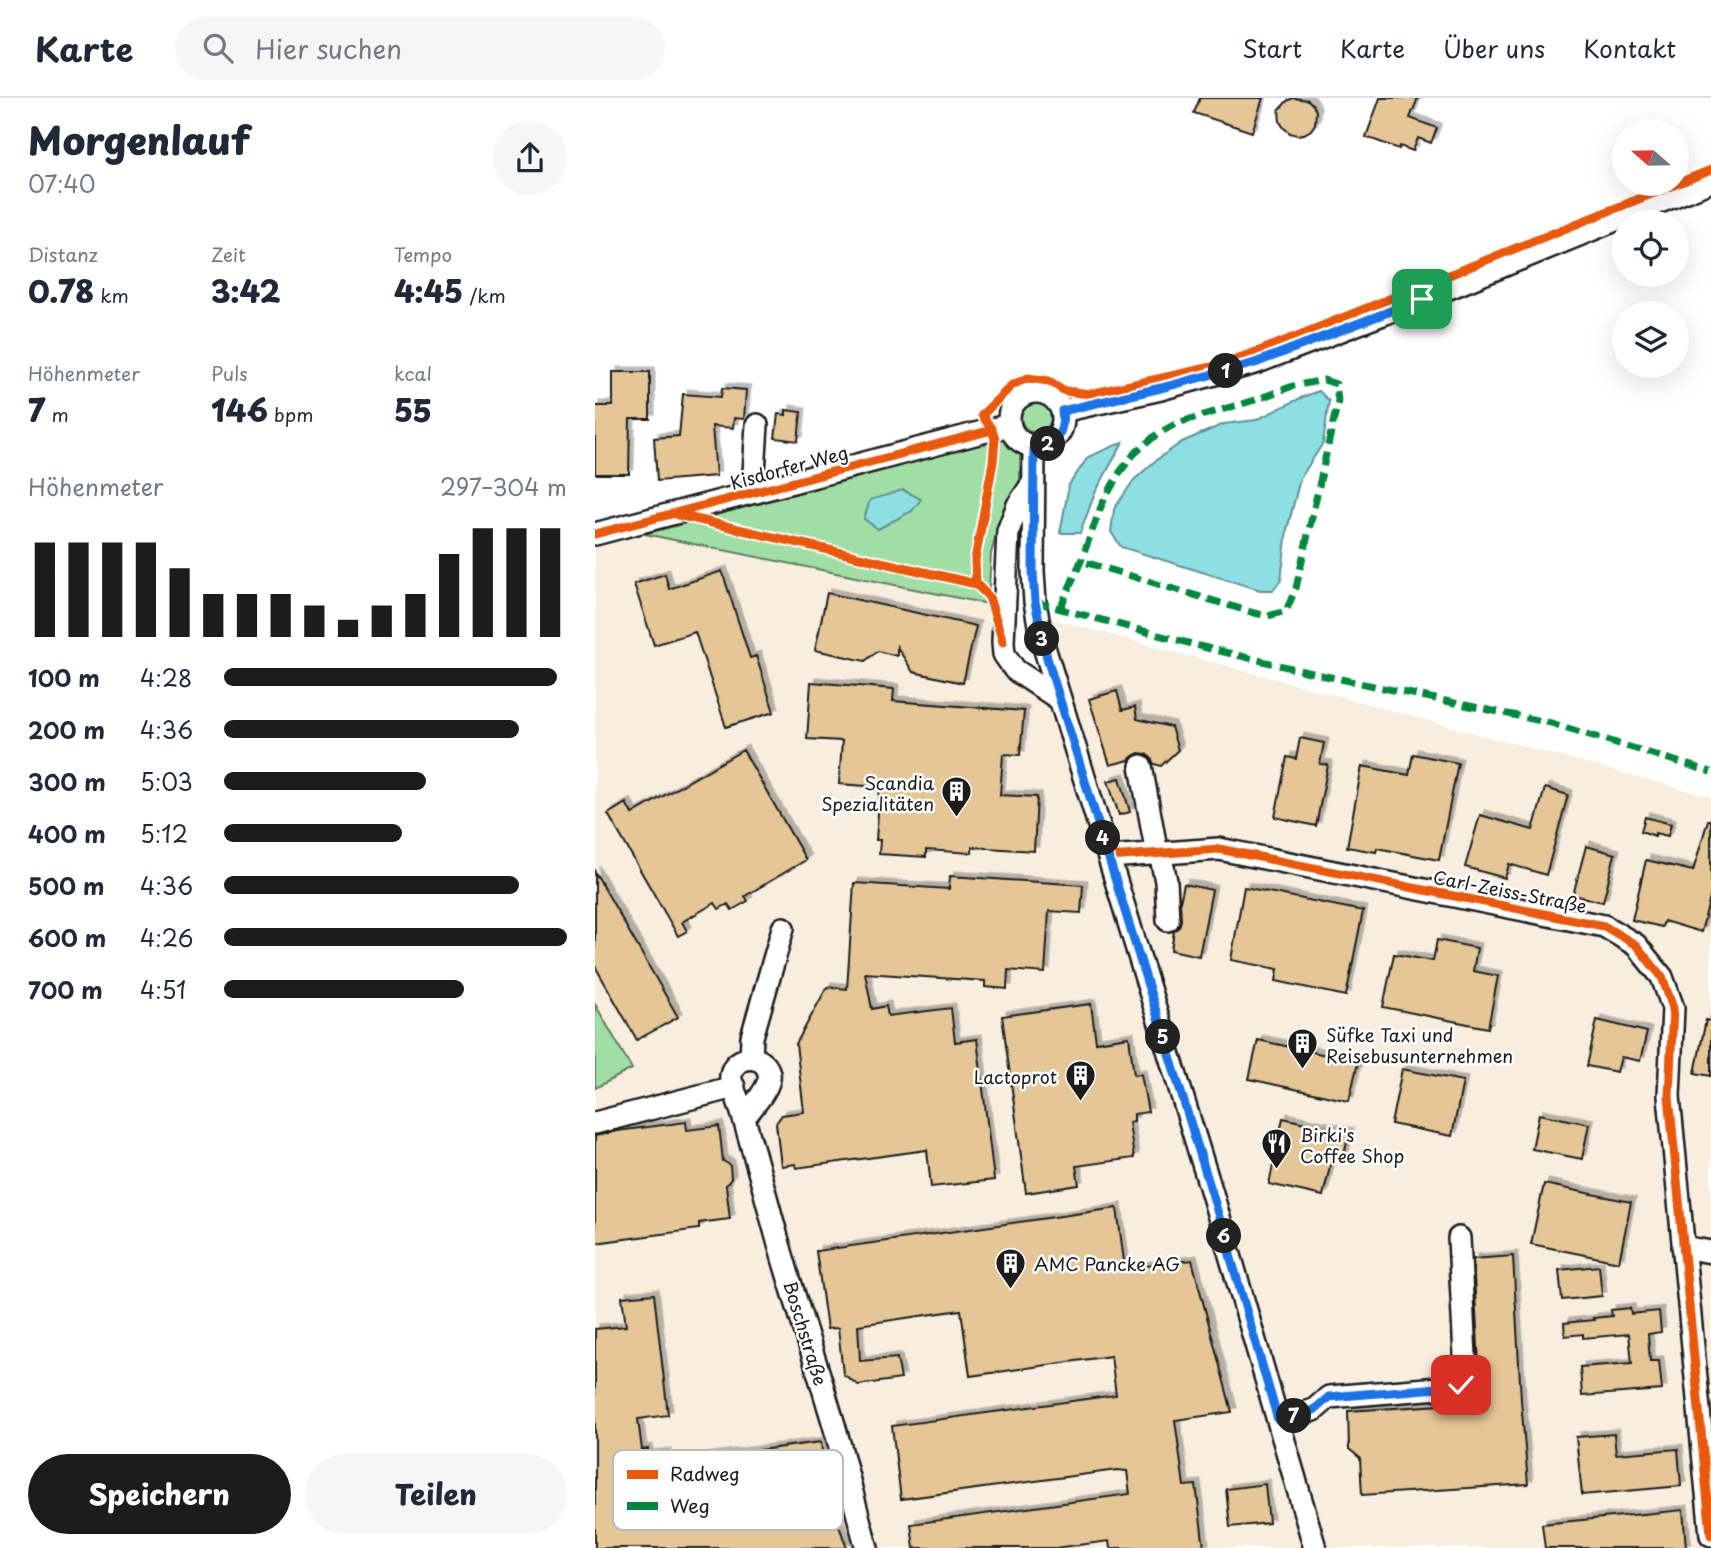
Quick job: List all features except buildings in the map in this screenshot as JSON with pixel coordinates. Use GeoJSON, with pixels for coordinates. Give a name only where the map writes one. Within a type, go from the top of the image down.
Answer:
{"type":"FeatureCollection","features":[{"type":"Feature","properties":{"kind":"street"},"geometry":{"type":"LineString","coordinates":[[1062,411],[1255,363],[1422,299],[1711,181]]}},
{"type":"Feature","properties":{"kind":"street"},"geometry":{"type":"LineString","coordinates":[[1034,392],[1051,396],[1062,411],[1064,419],[1058,436],[1043,446],[1025,445],[1012,433],[1009,425],[1012,407],[1017,399],[1025,394],[1034,392]]}},
{"type":"Feature","properties":{"kind":"street"},"geometry":{"type":"LineString","coordinates":[[757,425],[754,473],[757,492]]}},
{"type":"Feature","properties":{"kind":"street","name":"Kisdorfer Weg"},"geometry":{"type":"LineString","coordinates":[[595,534],[1009,425]]}},
{"type":"Feature","properties":{"kind":"street"},"geometry":{"type":"LineString","coordinates":[[1034,447],[1033,571],[1041,638],[1216,1207],[1315,1548]]}},
{"type":"Feature","properties":{"kind":"street"},"geometry":{"type":"LineString","coordinates":[[1033,483],[1018,505],[1008,531],[1004,654],[1015,670],[1059,699]]}},
{"type":"Feature","properties":{"kind":"street"},"geometry":{"type":"LineString","coordinates":[[1141,766],[1166,881],[1168,920]]}},
{"type":"Feature","properties":{"kind":"street","name":"Carl-Zeiss-Straße"},"geometry":{"type":"LineString","coordinates":[[1109,857],[1219,849],[1604,926],[1636,945],[1662,977],[1673,1008],[1669,1096],[1711,1535]]}},
{"type":"Feature","properties":{"kind":"street"},"geometry":{"type":"LineString","coordinates":[[751,1058],[752,1037],[783,928]]}},
{"type":"Feature","properties":{"kind":"street"},"geometry":{"type":"LineString","coordinates":[[595,1123],[734,1087],[731,1077],[734,1067],[741,1060],[751,1058],[767,1067],[769,1080],[767,1087],[744,1118]]}},
{"type":"Feature","properties":{"kind":"street","name":"Boschstraße"},"geometry":{"type":"LineString","coordinates":[[734,1087],[780,1251],[841,1450]]}},
{"type":"Feature","properties":{"kind":"street"},"geometry":{"type":"LineString","coordinates":[[1278,1420],[1314,1410],[1329,1397],[1451,1387],[1461,1385],[1465,1381],[1459,1238]]}},
{"type":"Feature","properties":{"kind":"street"},"geometry":{"type":"LineString","coordinates":[[1683,1247],[1711,1252]]}},
{"type":"Feature","properties":{"kind":"street","name":"Boschstraße"},"geometry":{"type":"LineString","coordinates":[[843,1458],[867,1548]]}},
{"type":"Feature","properties":{"kind":"shaded area"},"geometry":{"type":"Polygon","coordinates":[[[645,534],[988,604],[992,644],[1003,672],[1024,689],[1068,692],[1049,618],[1711,797],[1711,1548],[595,1548],[595,546],[645,534]]]}},
{"type":"Feature","properties":{"kind":"green space"},"geometry":{"type":"Polygon","coordinates":[[[1036,402],[1042,403],[1050,411],[1050,423],[1042,431],[1036,432],[1030,431],[1022,423],[1021,417],[1022,411],[1030,403],[1036,402]]]}},
{"type":"Feature","properties":{"kind":"green space"},"geometry":{"type":"Polygon","coordinates":[[[1004,438],[1020,452],[1020,480],[999,522],[991,554],[988,604],[645,534],[1004,438]]]}},
{"type":"Feature","properties":{"kind":"green space"},"geometry":{"type":"Polygon","coordinates":[[[595,1004],[632,1069],[595,1088],[595,1004]]]}},
{"type":"Feature","properties":{"kind":"water"},"geometry":{"type":"Polygon","coordinates":[[[1319,391],[1329,401],[1323,443],[1300,479],[1287,530],[1281,580],[1273,590],[1260,590],[1121,547],[1111,532],[1114,509],[1134,480],[1155,461],[1182,442],[1224,424],[1256,420],[1319,391]]]}},
{"type":"Feature","properties":{"kind":"water"},"geometry":{"type":"Polygon","coordinates":[[[1123,442],[1095,493],[1080,533],[1060,533],[1069,485],[1088,457],[1123,442]]]}},
{"type":"Feature","properties":{"kind":"water"},"geometry":{"type":"Polygon","coordinates":[[[903,490],[921,499],[912,511],[878,529],[864,519],[870,500],[903,490]]]}},
{"type":"Feature","properties":{"kind":"marked path"},"geometry":{"type":"LineString","coordinates":[[1060,609],[1102,504],[1134,454],[1156,435],[1177,423],[1293,386],[1324,380],[1336,384],[1338,401],[1296,588],[1286,611],[1268,616],[1254,613],[1081,561]]}},
{"type":"Feature","properties":{"kind":"marked path"},"geometry":{"type":"LineString","coordinates":[[1035,602],[1321,675],[1551,723],[1711,772]]}},
{"type":"Feature","properties":{"kind":"cycle path"},"geometry":{"type":"LineString","coordinates":[[976,584],[975,560],[995,439],[982,415],[1012,385],[1028,378],[1049,381],[1065,391],[1090,394],[1212,367],[1262,350],[1711,170]]}},
{"type":"Feature","properties":{"kind":"cycle path"},"geometry":{"type":"LineString","coordinates":[[595,534],[992,430]]}},
{"type":"Feature","properties":{"kind":"cycle path"},"geometry":{"type":"LineString","coordinates":[[678,515],[976,584],[989,597],[1003,642]]}},
{"type":"Feature","properties":{"kind":"cycle path"},"geometry":{"type":"LineString","coordinates":[[1109,857],[1219,849],[1604,926],[1636,945],[1662,977],[1673,1008],[1669,1096],[1711,1535]]}},
{"type":"Feature","properties":{"kind":"place","name":"Scandia Spezialitäten"},"geometry":{"type":"Point","coordinates":[957,819]}},
{"type":"Feature","properties":{"kind":"place","name":"Süfke Taxi und Reisebusunternehmen"},"geometry":{"type":"Point","coordinates":[1303,1071]}},
{"type":"Feature","properties":{"kind":"place","name":"Lactoprot"},"geometry":{"type":"Point","coordinates":[1080,1103]}},
{"type":"Feature","properties":{"kind":"place","name":"Birki's Coffee Shop"},"geometry":{"type":"Point","coordinates":[1277,1171]}},
{"type":"Feature","properties":{"kind":"place","name":"AMC Pancke AG"},"geometry":{"type":"Point","coordinates":[1011,1290]}},
{"type":"Feature","properties":{"kind":"route"},"geometry":{"type":"LineString","coordinates":[[1422,299],[1255,363],[1062,411],[1064,419],[1058,436],[1043,446],[1034,447],[1033,571],[1041,638],[1212,1193],[1278,1420],[1314,1410],[1329,1397],[1461,1385]]}}]}
